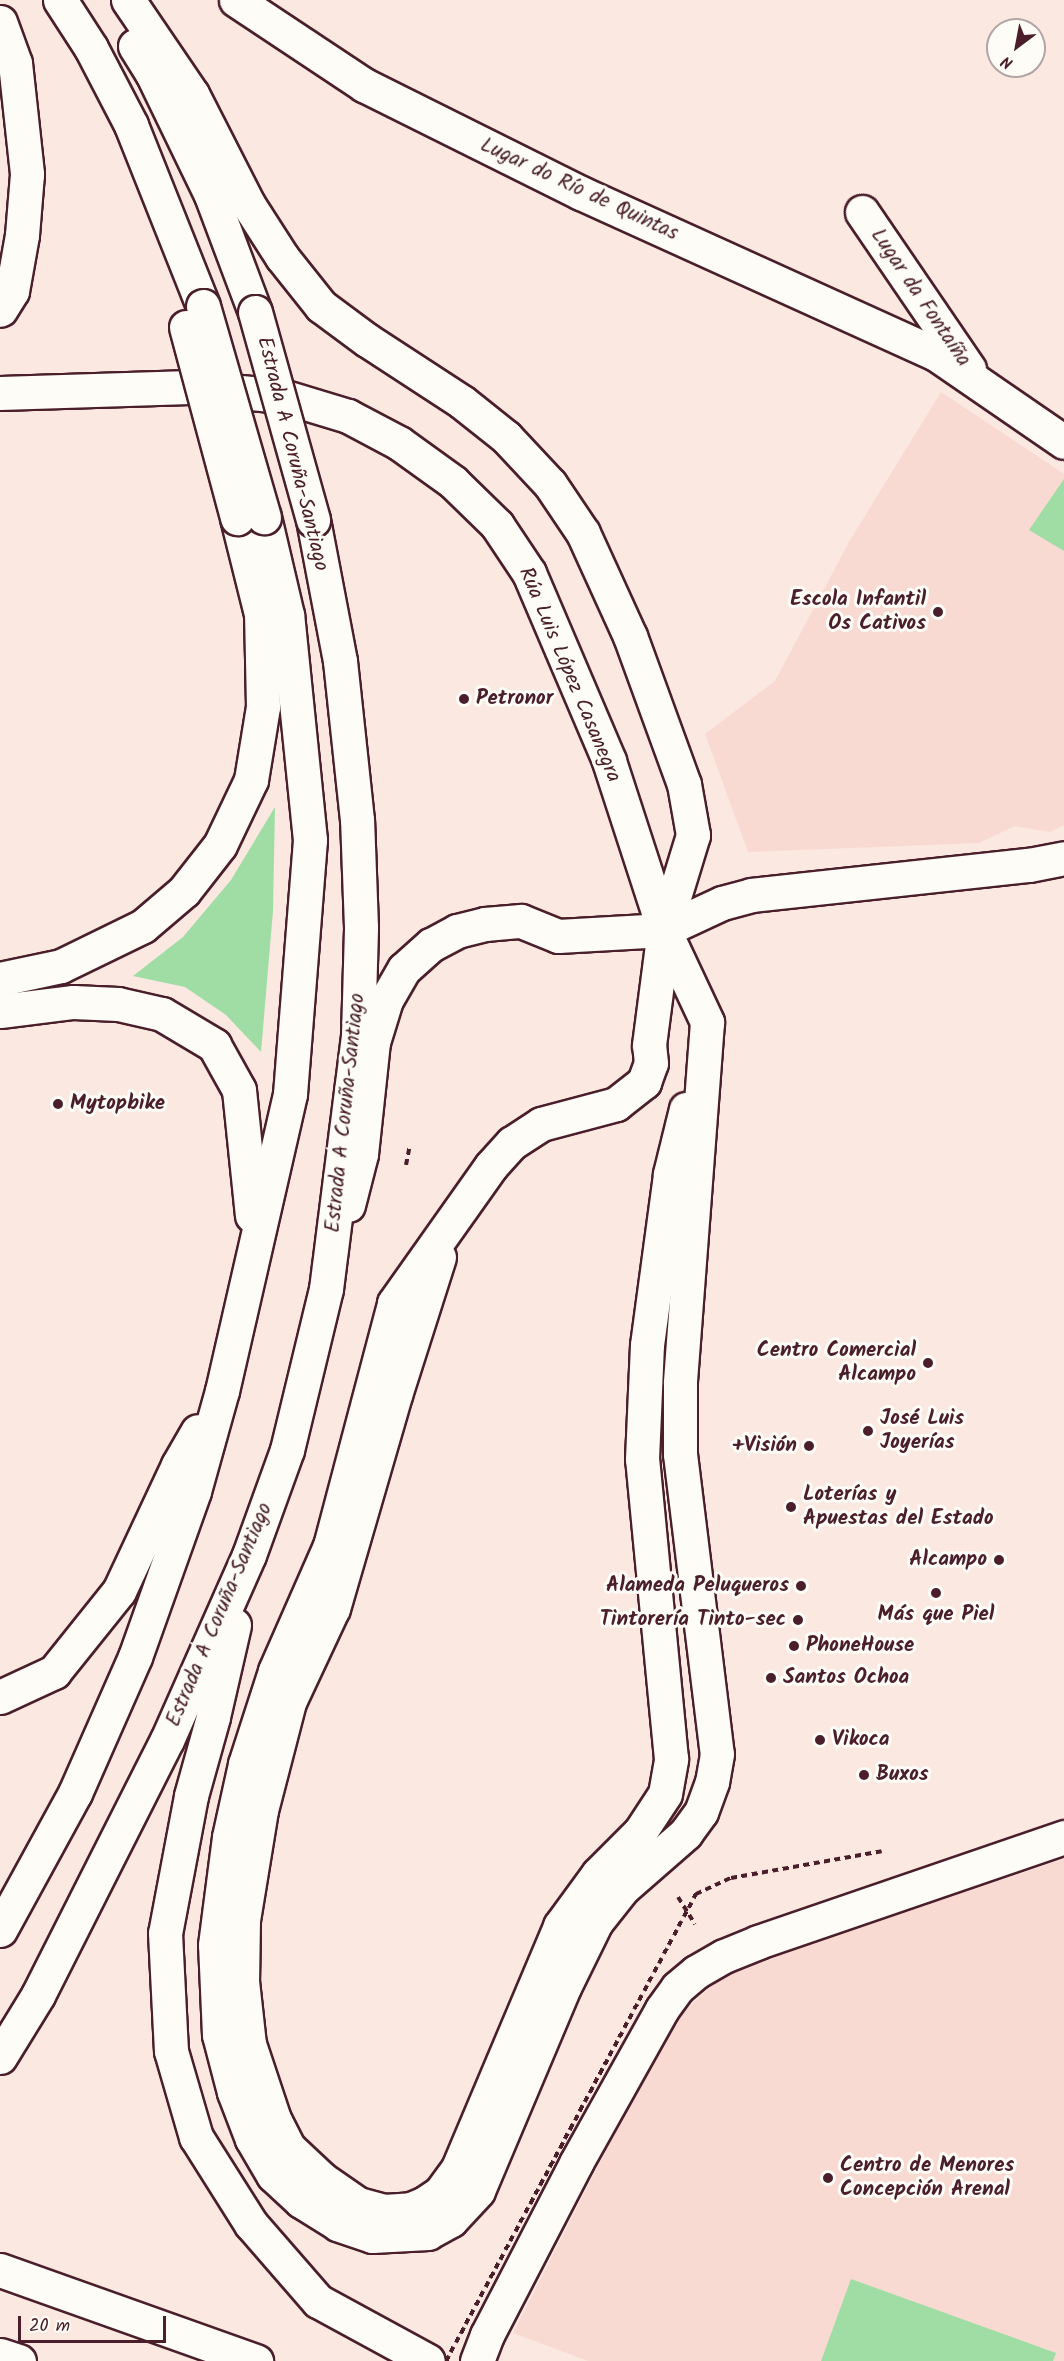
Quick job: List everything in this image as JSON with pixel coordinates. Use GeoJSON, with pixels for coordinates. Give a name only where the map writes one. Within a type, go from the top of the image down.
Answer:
{"type":"FeatureCollection","features":[{"type":"Feature","properties":{"kind":"main road","name":"Estrada A Coruña-Santiago"},"geometry":{"type":"LineString","coordinates":[[0,1930],[75,1793],[135,1657],[194,1491],[222,1391],[254,1241],[290,1094],[310,840],[287,615],[250,518],[193,310],[131,125],[91,48],[60,0]]}},
{"type":"Feature","properties":{"kind":"main road","name":"Estrada A Coruña-Santiago"},"geometry":{"type":"LineString","coordinates":[[0,2057],[38,1995],[167,1740],[249,1556],[286,1450],[326,1289],[358,1036],[360,927],[357,820],[341,672],[313,520],[255,312],[211,195],[152,74],[106,0]]}},
{"type":"Feature","properties":{"kind":"main road"},"geometry":{"type":"LineString","coordinates":[[128,0],[192,94],[248,204],[282,257],[321,306],[367,340],[462,402],[506,437],[550,484],[583,533],[630,636],[684,784],[693,835],[664,930],[649,1045],[651,1063],[644,1082],[616,1104],[541,1124],[512,1143],[491,1166],[394,1303],[330,1546],[275,1671],[245,1764],[230,1836],[215,1945],[219,2035],[234,2092],[252,2139],[273,2175],[302,2201],[338,2224],[372,2236],[428,2233],[451,2220],[477,2191],[564,1987],[596,1922],[623,1888],[686,1833],[701,1812],[712,1782],[717,1754],[680,1454],[680,1383],[697,1181],[704,1047]]}},
{"type":"Feature","properties":{"kind":"main road","name":"Lugar do Río de Quintas"},"geometry":{"type":"LineString","coordinates":[[236,0],[364,85],[581,193],[936,354]]}},
{"type":"Feature","properties":{"kind":"main road"},"geometry":{"type":"LineString","coordinates":[[0,22],[15,63],[27,174],[22,235],[12,291],[0,310]]}},
{"type":"Feature","properties":{"kind":"main road","name":"Lugar da Fontaíña"},"geometry":{"type":"LineString","coordinates":[[862,212],[979,384]]}},
{"type":"Feature","properties":{"kind":"main road","name":"Lugar da Fontaíña"},"geometry":{"type":"LineString","coordinates":[[936,354],[1064,442]]}},
{"type":"Feature","properties":{"kind":"main road","name":"Rúa Luis López Casanegra"},"geometry":{"type":"LineString","coordinates":[[0,393],[178,387],[282,396],[348,416],[399,443],[453,482],[497,525],[529,573],[609,761],[633,827],[664,930],[707,1022],[704,1047]]}},
{"type":"Feature","properties":{"kind":"main road"},"geometry":{"type":"LineString","coordinates":[[0,979],[61,966],[143,926],[184,891],[220,845],[251,780],[263,706],[261,614],[250,518]]}},
{"type":"Feature","properties":{"kind":"main road"},"geometry":{"type":"LineString","coordinates":[[326,1289],[361,1154],[373,1042],[386,999],[404,969],[431,945],[457,931],[485,924],[521,921],[558,936],[664,930],[722,903],[751,895],[1029,865],[1064,858]]}},
{"type":"Feature","properties":{"kind":"main road"},"geometry":{"type":"LineString","coordinates":[[0,1011],[73,1002],[118,1004],[162,1014],[214,1045],[239,1090],[254,1241]]}},
{"type":"Feature","properties":{"kind":"main road"},"geometry":{"type":"LineString","coordinates":[[452,1222],[399,1384],[333,1608],[289,1702],[261,1810],[243,1920],[242,1981],[249,2044],[274,2119],[289,2148],[322,2179],[358,2204],[384,2211],[411,2209],[425,2203],[440,2193],[458,2168],[560,1926],[598,1874],[640,1833],[665,1794],[671,1759],[642,1459],[647,1345],[670,1174],[704,1047]]}},
{"type":"Feature","properties":{"kind":"main road"},"geometry":{"type":"LineString","coordinates":[[0,1697],[54,1672],[120,1592],[178,1464],[222,1391]]}},
{"type":"Feature","properties":{"kind":"main road"},"geometry":{"type":"LineString","coordinates":[[249,1556],[213,1717],[191,1796],[165,1933],[171,2051],[196,2138],[251,2224],[318,2301],[428,2361]]}},
{"type":"Feature","properties":{"kind":"main road"},"geometry":{"type":"LineString","coordinates":[[477,2361],[487,2335],[576,2163],[662,2009],[683,1983],[696,1972],[724,1956],[758,1942],[1064,1837]]}},
{"type":"Feature","properties":{"kind":"main road"},"geometry":{"type":"LineString","coordinates":[[0,2258],[71,2293]]}},
{"type":"Feature","properties":{"kind":"main road"},"geometry":{"type":"LineString","coordinates":[[0,2270],[71,2293],[256,2361]]}},
{"type":"Feature","properties":{"kind":"main road"},"geometry":{"type":"LineString","coordinates":[[0,2355],[19,2361]]}},
{"type":"Feature","properties":{"kind":"path"},"geometry":{"type":"LineString","coordinates":[[446,2361],[696,1894],[731,1878],[891,1850]]}},
{"type":"Feature","properties":{"kind":"path"},"geometry":{"type":"LineString","coordinates":[[673,1889],[696,1926]]}},
{"type":"Feature","properties":{"kind":"shaded area","name":"Escola Infantil Os Cativos"},"geometry":{"type":"Polygon","coordinates":[[[941,392],[1064,474],[1064,825],[1050,832],[1015,826],[979,843],[748,852],[705,734],[775,681],[849,542],[941,392]]]}},
{"type":"Feature","properties":{"kind":"shaded area","name":"Centro de Menores Concepción Arenal"},"geometry":{"type":"Polygon","coordinates":[[[1064,1859],[1064,2361],[588,2361],[513,2333],[671,2023],[727,1972],[1064,1859]]]}},
{"type":"Feature","properties":{"kind":"green space"},"geometry":{"type":"Polygon","coordinates":[[[1064,479],[1064,551],[1029,530],[1064,479]]]}},
{"type":"Feature","properties":{"kind":"green space"},"geometry":{"type":"Polygon","coordinates":[[[275,807],[273,911],[261,1052],[226,1015],[185,987],[133,976],[183,937],[231,880],[275,807]]]}},
{"type":"Feature","properties":{"kind":"green space"},"geometry":{"type":"Polygon","coordinates":[[[851,2279],[1056,2353],[1053,2361],[821,2361],[851,2279]]]}},
{"type":"Feature","properties":{"kind":"place","name":"Escola Infantil Os Cativos"},"geometry":{"type":"Point","coordinates":[938,612]}},
{"type":"Feature","properties":{"kind":"place","name":"Petronor"},"geometry":{"type":"Point","coordinates":[464,699]}},
{"type":"Feature","properties":{"kind":"place","name":"Mytopbike"},"geometry":{"type":"Point","coordinates":[58,1104]}},
{"type":"Feature","properties":{"kind":"place","name":"Centro Comercial Alcampo"},"geometry":{"type":"Point","coordinates":[928,1363]}},
{"type":"Feature","properties":{"kind":"place","name":"José Luis Joyerías"},"geometry":{"type":"Point","coordinates":[868,1431]}},
{"type":"Feature","properties":{"kind":"place","name":"+Visión"},"geometry":{"type":"Point","coordinates":[809,1446]}},
{"type":"Feature","properties":{"kind":"place","name":"Loterías y Apuestas del Estado"},"geometry":{"type":"Point","coordinates":[791,1507]}},
{"type":"Feature","properties":{"kind":"place","name":"Alcampo"},"geometry":{"type":"Point","coordinates":[999,1560]}},
{"type":"Feature","properties":{"kind":"place","name":"Alameda Peluqueros"},"geometry":{"type":"Point","coordinates":[801,1586]}},
{"type":"Feature","properties":{"kind":"place","name":"Más que Piel"},"geometry":{"type":"Point","coordinates":[936,1593]}},
{"type":"Feature","properties":{"kind":"place","name":"Tintorería Tinto-sec"},"geometry":{"type":"Point","coordinates":[798,1620]}},
{"type":"Feature","properties":{"kind":"place","name":"PhoneHouse"},"geometry":{"type":"Point","coordinates":[794,1646]}},
{"type":"Feature","properties":{"kind":"place","name":"Santos Ochoa"},"geometry":{"type":"Point","coordinates":[771,1678]}},
{"type":"Feature","properties":{"kind":"place","name":"Vikoca"},"geometry":{"type":"Point","coordinates":[820,1740]}},
{"type":"Feature","properties":{"kind":"place","name":"Buxos"},"geometry":{"type":"Point","coordinates":[864,1775]}},
{"type":"Feature","properties":{"kind":"place","name":"Centro de Menores Concepción Arenal"},"geometry":{"type":"Point","coordinates":[828,2178]}}]}
